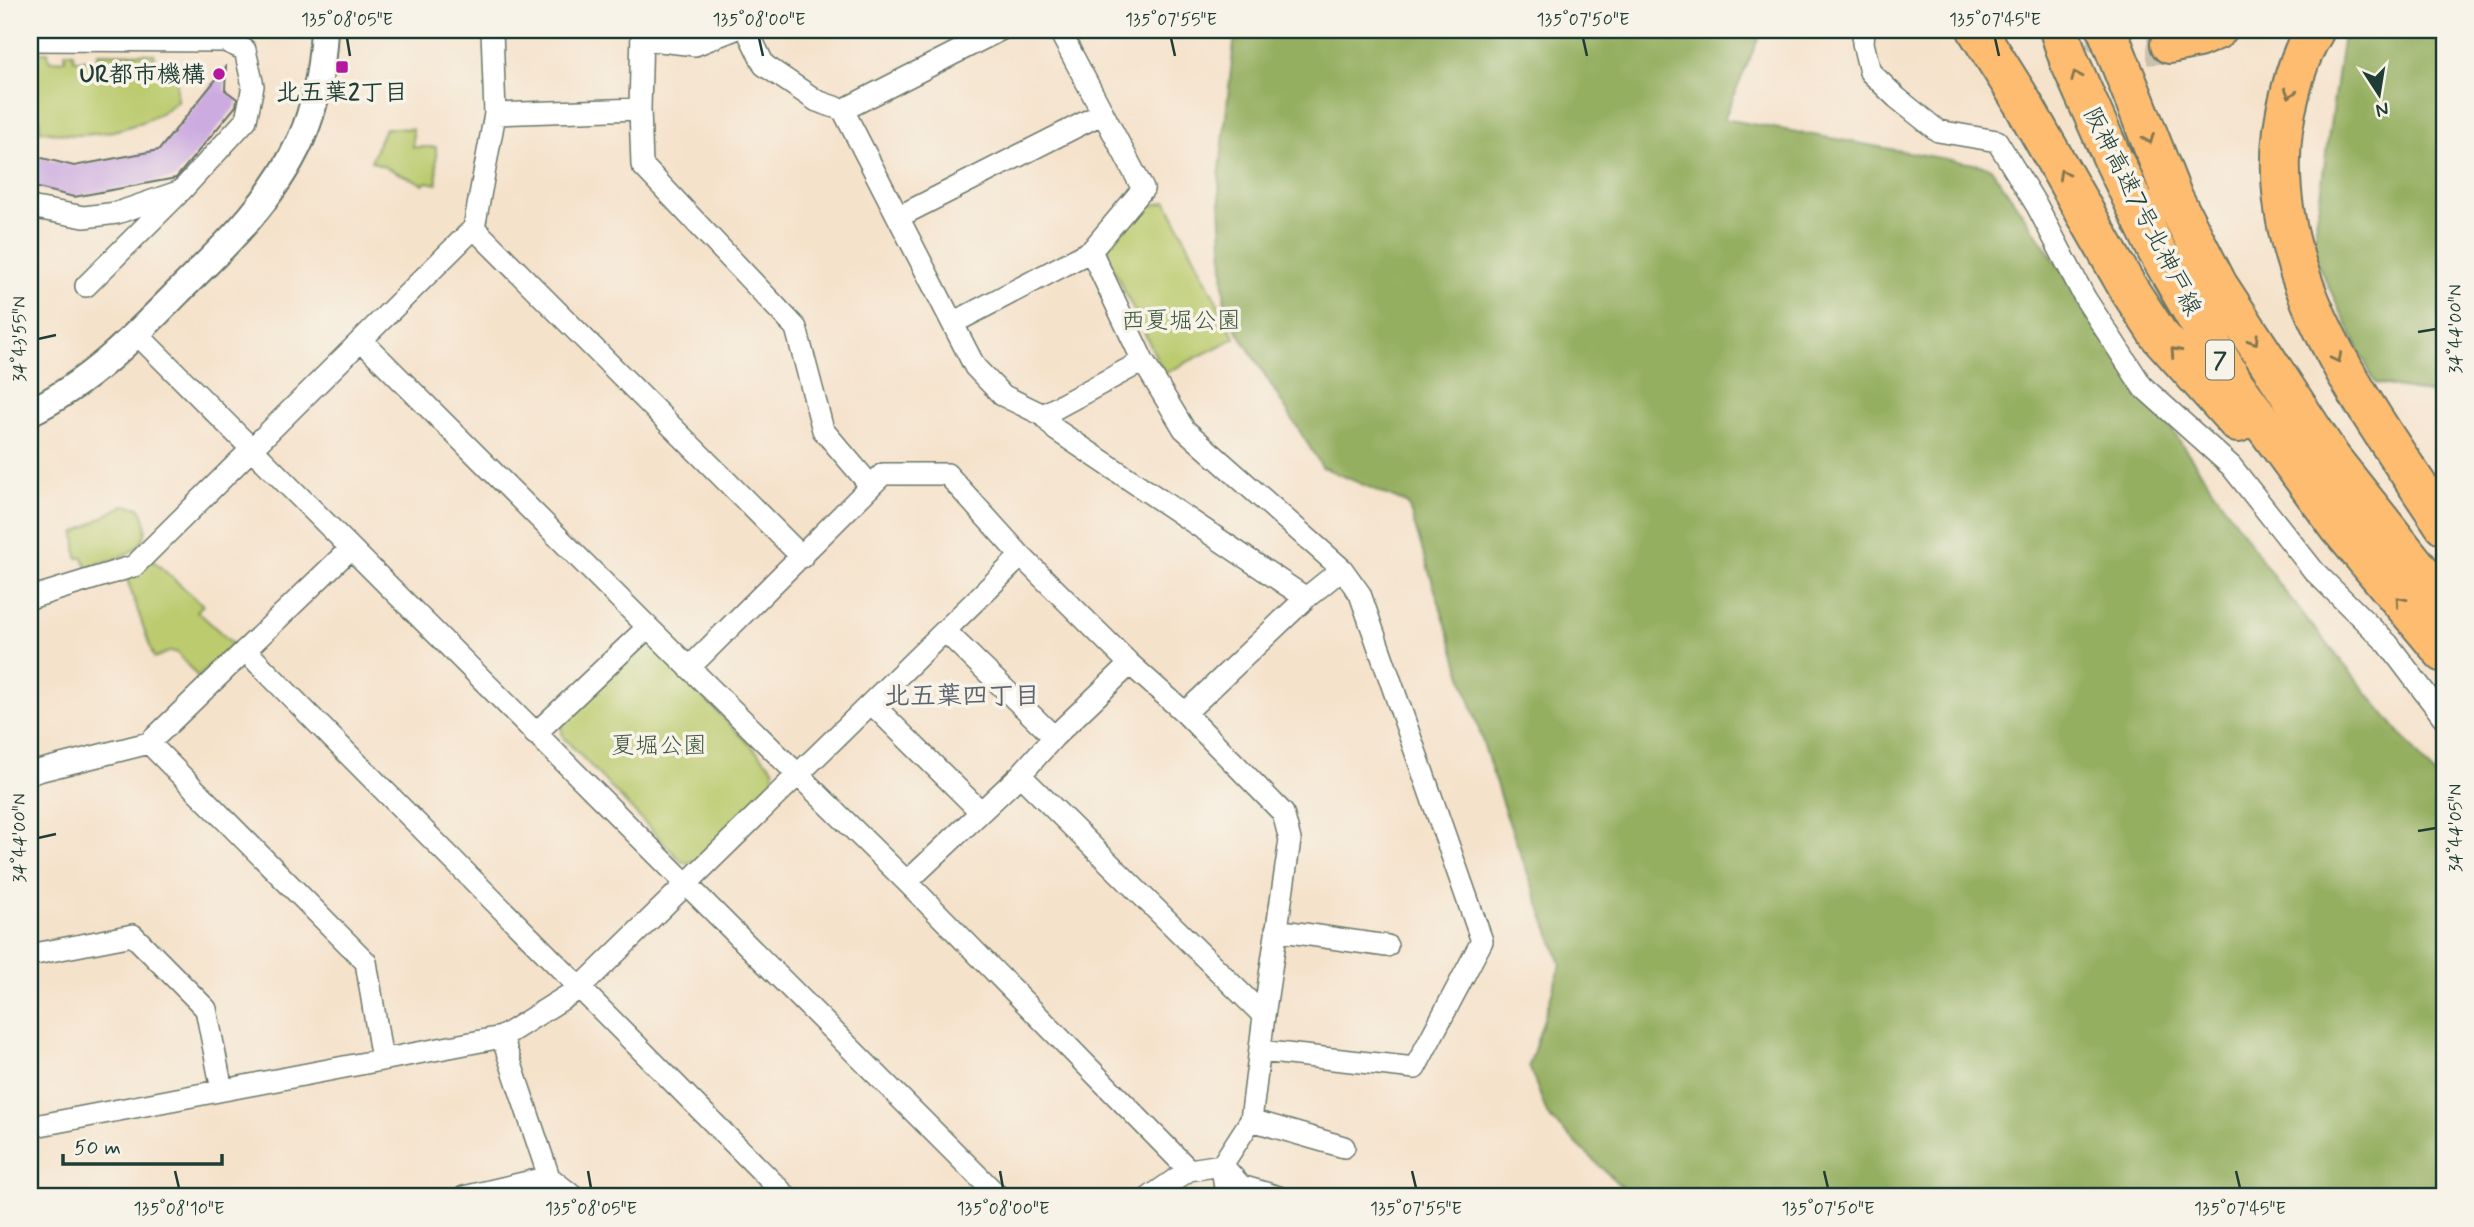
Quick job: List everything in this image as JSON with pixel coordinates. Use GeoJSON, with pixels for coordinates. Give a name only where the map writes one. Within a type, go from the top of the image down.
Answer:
{"type":"FeatureCollection","features":[{"type":"Feature","properties":{"kind":"highway"},"geometry":{"type":"LineString","coordinates":[[1977,30],[2018,95],[2128,288],[2158,334],[2250,436],[2339,527]]}},
{"type":"Feature","properties":{"kind":"highway","name":"阪神高速7号北神戸線"},"geometry":{"type":"LineString","coordinates":[[2059,30],[2106,145],[2157,251],[2235,385],[2339,527],[2444,653]]}},
{"type":"Feature","properties":{"kind":"highway","name":"阪神高速7号北神戸線"},"geometry":{"type":"LineString","coordinates":[[2108,30],[2172,195],[2218,285],[2330,458],[2444,601]]}},
{"type":"Feature","properties":{"kind":"highway"},"geometry":{"type":"LineString","coordinates":[[2170,44],[2198,38],[2217,30]]}},
{"type":"Feature","properties":{"kind":"highway"},"geometry":{"type":"LineString","coordinates":[[2315,30],[2295,75],[2282,131],[2280,163],[2283,198],[2296,263],[2318,321],[2352,386],[2444,525]]}},
{"type":"Feature","properties":{"kind":"street"},"geometry":{"type":"LineString","coordinates":[[30,412],[96,371],[137,334],[252,217],[286,168],[302,137],[319,82],[324,30]]}},
{"type":"Feature","properties":{"kind":"street"},"geometry":{"type":"LineString","coordinates":[[30,598],[134,566],[474,228],[495,114],[492,30]]}},
{"type":"Feature","properties":{"kind":"street"},"geometry":{"type":"LineString","coordinates":[[733,30],[695,45],[642,34],[642,165],[796,328],[823,430],[870,485]]}},
{"type":"Feature","properties":{"kind":"street"},"geometry":{"type":"LineString","coordinates":[[747,30],[764,65],[817,101],[843,110],[975,367],[1002,395],[1043,415],[1056,430],[1306,598]]}},
{"type":"Feature","properties":{"kind":"street"},"geometry":{"type":"LineString","coordinates":[[843,110],[1000,30]]}},
{"type":"Feature","properties":{"kind":"street"},"geometry":{"type":"LineString","coordinates":[[953,323],[1091,251],[1143,189],[1059,30]]}},
{"type":"Feature","properties":{"kind":"street"},"geometry":{"type":"LineString","coordinates":[[1864,30],[1863,43],[1870,72],[1897,99],[1938,131],[1997,141],[2038,206],[2085,298],[2141,386],[2231,466],[2314,571],[2388,644],[2444,718]]}},
{"type":"Feature","properties":{"kind":"street"},"geometry":{"type":"LineString","coordinates":[[30,40],[225,41],[245,50],[253,86],[246,120],[181,191],[86,286]]}},
{"type":"Feature","properties":{"kind":"street"},"geometry":{"type":"LineString","coordinates":[[495,114],[640,109]]}},
{"type":"Feature","properties":{"kind":"street"},"geometry":{"type":"LineString","coordinates":[[898,217],[1103,113]]}},
{"type":"Feature","properties":{"kind":"street"},"geometry":{"type":"LineString","coordinates":[[30,207],[84,218],[117,214],[181,191]]}},
{"type":"Feature","properties":{"kind":"street"},"geometry":{"type":"LineString","coordinates":[[474,228],[802,557]]}},
{"type":"Feature","properties":{"kind":"street"},"geometry":{"type":"LineString","coordinates":[[1091,251],[1143,361],[1184,429],[1342,569],[1360,594],[1482,941],[1415,1068],[1260,1051]]}},
{"type":"Feature","properties":{"kind":"street"},"geometry":{"type":"LineString","coordinates":[[137,334],[999,1197]]}},
{"type":"Feature","properties":{"kind":"street"},"geometry":{"type":"LineString","coordinates":[[361,340],[907,882],[1189,1170]]}},
{"type":"Feature","properties":{"kind":"street"},"geometry":{"type":"LineString","coordinates":[[1043,415],[1143,361]]}},
{"type":"Feature","properties":{"kind":"street"},"geometry":{"type":"LineString","coordinates":[[690,667],[883,474],[947,474],[1021,556],[1130,664],[1185,713],[1283,813],[1290,840],[1251,1120],[1222,1166],[1226,1197]]}},
{"type":"Feature","properties":{"kind":"street"},"geometry":{"type":"LineString","coordinates":[[30,773],[149,743],[350,549]]}},
{"type":"Feature","properties":{"kind":"street"},"geometry":{"type":"LineString","coordinates":[[30,1127],[502,1037],[580,988],[1021,556]]}},
{"type":"Feature","properties":{"kind":"street"},"geometry":{"type":"LineString","coordinates":[[1185,713],[1306,598],[1342,569]]}},
{"type":"Feature","properties":{"kind":"street"},"geometry":{"type":"LineString","coordinates":[[535,734],[648,627]]}},
{"type":"Feature","properties":{"kind":"street"},"geometry":{"type":"LineString","coordinates":[[945,631],[1054,737]]}},
{"type":"Feature","properties":{"kind":"street"},"geometry":{"type":"LineString","coordinates":[[245,650],[787,1197]]}},
{"type":"Feature","properties":{"kind":"street"},"geometry":{"type":"LineString","coordinates":[[907,882],[1020,775],[1054,737],[1130,664]]}},
{"type":"Feature","properties":{"kind":"street"},"geometry":{"type":"LineString","coordinates":[[871,703],[980,811]]}},
{"type":"Feature","properties":{"kind":"street"},"geometry":{"type":"LineString","coordinates":[[149,743],[366,962],[382,1060]]}},
{"type":"Feature","properties":{"kind":"street"},"geometry":{"type":"LineString","coordinates":[[1020,775],[1264,1016]]}},
{"type":"Feature","properties":{"kind":"street"},"geometry":{"type":"LineString","coordinates":[[1276,930],[1387,946]]}},
{"type":"Feature","properties":{"kind":"street"},"geometry":{"type":"LineString","coordinates":[[30,955],[132,935],[206,1009],[222,1090]]}},
{"type":"Feature","properties":{"kind":"street"},"geometry":{"type":"LineString","coordinates":[[502,1037],[549,1177],[574,1197]]}},
{"type":"Feature","properties":{"kind":"street"},"geometry":{"type":"LineString","coordinates":[[1251,1120],[1344,1147]]}},
{"type":"Feature","properties":{"kind":"street"},"geometry":{"type":"LineString","coordinates":[[1150,1197],[1189,1170],[1222,1166]]}},
{"type":"Feature","properties":{"kind":"street"},"geometry":{"type":"LineString","coordinates":[[1222,1166],[1241,1186],[1279,1197]]}},
{"type":"Feature","properties":{"kind":"street"},"geometry":{"type":"LineString","coordinates":[[464,1197],[497,1193],[549,1177]]}},
{"type":"Feature","properties":{"kind":"green space"},"geometry":{"type":"Polygon","coordinates":[[[1240,30],[1762,30],[1724,119],[1990,167],[2280,586],[2444,787],[2444,1197],[1632,1197],[1548,1116],[1529,1066],[1561,964],[1503,806],[1408,504],[1322,467],[1225,311],[1219,178],[1234,43],[1240,30]]]}},
{"type":"Feature","properties":{"kind":"green space"},"geometry":{"type":"Polygon","coordinates":[[[2347,30],[2444,30],[2444,396],[2375,383],[2312,252],[2342,41],[2347,30]]]}},
{"type":"Feature","properties":{"kind":"green space"},"geometry":{"type":"Polygon","coordinates":[[[30,52],[48,52],[49,61],[65,60],[65,52],[73,53],[74,60],[97,60],[98,53],[154,54],[155,63],[177,63],[177,101],[155,116],[114,131],[73,135],[39,130],[40,120],[30,119],[30,52]]]}},
{"type":"Feature","properties":{"kind":"green space"},"geometry":{"type":"Polygon","coordinates":[[[385,128],[413,129],[413,147],[436,147],[437,184],[423,184],[371,161],[385,128]]]}},
{"type":"Feature","properties":{"kind":"green space","name":"西夏堀公園"},"geometry":{"type":"Polygon","coordinates":[[[1167,202],[1235,338],[1164,374],[1108,256],[1109,241],[1141,208],[1167,202]]]}},
{"type":"Feature","properties":{"kind":"green space"},"geometry":{"type":"Polygon","coordinates":[[[124,505],[140,508],[145,522],[145,534],[141,543],[123,556],[87,568],[83,557],[77,558],[75,533],[124,505]]]}},
{"type":"Feature","properties":{"kind":"green space"},"geometry":{"type":"Polygon","coordinates":[[[150,558],[203,605],[197,611],[233,644],[198,677],[176,652],[154,658],[126,576],[150,558]]]}},
{"type":"Feature","properties":{"kind":"green space","name":"夏堀公園"},"geometry":{"type":"Polygon","coordinates":[[[650,644],[773,768],[775,784],[699,863],[682,862],[563,737],[560,721],[637,648],[650,644]]]}},
{"type":"Feature","properties":{"kind":"building"},"geometry":{"type":"Polygon","coordinates":[[[226,67],[225,90],[237,99],[236,106],[176,178],[74,197],[30,186],[30,155],[74,166],[159,150],[226,67]]]}},
{"type":"Feature","properties":{"kind":"tunnel"},"geometry":{"type":"LineString","coordinates":[[2093,30],[2130,44],[2170,44]]}},
{"type":"Feature","properties":{"kind":"place","name":"北五葉2丁目"},"geometry":{"type":"Point","coordinates":[342,67]}},
{"type":"Feature","properties":{"kind":"place","name":"UR都市機構"},"geometry":{"type":"Point","coordinates":[219,74]}},
{"type":"Feature","properties":{"kind":"district","name":"北五葉四丁目"},"geometry":{"type":"Point","coordinates":[962,695]}}]}
